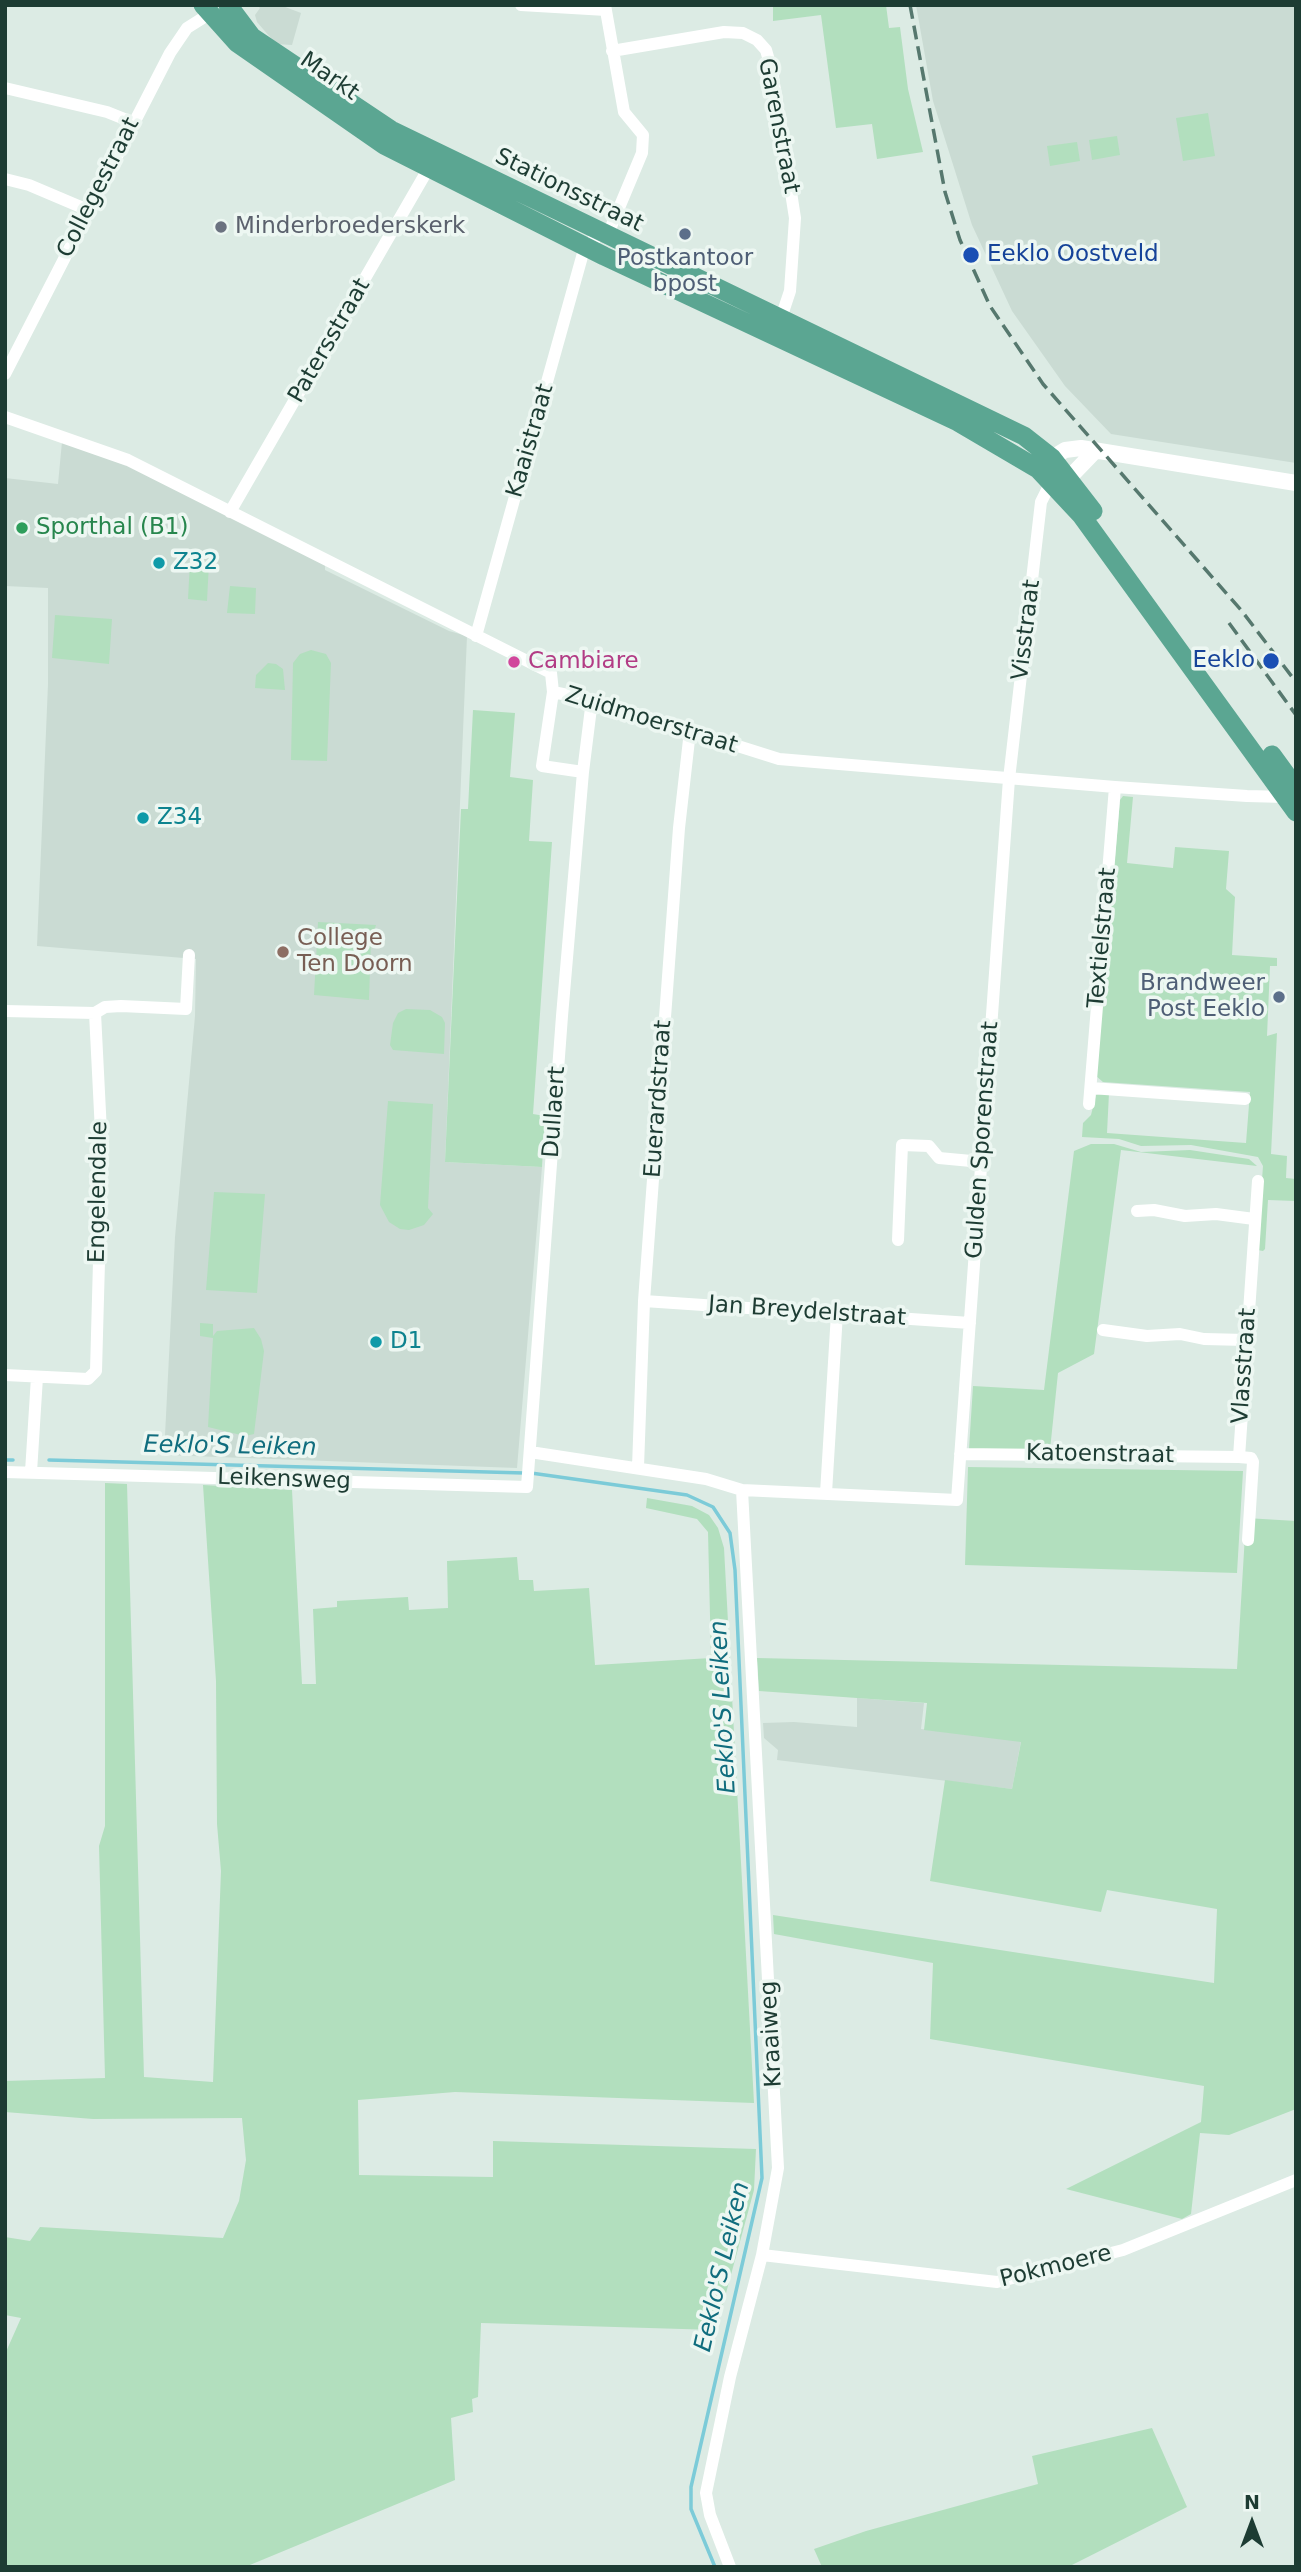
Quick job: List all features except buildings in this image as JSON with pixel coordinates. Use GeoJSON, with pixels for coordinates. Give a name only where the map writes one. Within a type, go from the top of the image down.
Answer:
{"type":"FeatureCollection","features":[{"type":"Feature","properties":{"kind":"main road","name":"Markt"},"geometry":{"type":"LineString","coordinates":[[216,7],[237,43],[337,105]]}},
{"type":"Feature","properties":{"kind":"main road","name":"Stationsstraat"},"geometry":{"type":"LineString","coordinates":[[337,105],[432,162],[585,246],[777,327],[899,384],[1010,428],[1052,458],[1060,480]]}},
{"type":"Feature","properties":{"kind":"main road","name":"Stationsstraat"},"geometry":{"type":"LineString","coordinates":[[432,162],[601,234],[777,327]]}},
{"type":"Feature","properties":{"kind":"main road","name":"Stationsstraat"},"geometry":{"type":"LineString","coordinates":[[899,384],[1060,480]]}},
{"type":"Feature","properties":{"kind":"main road"},"geometry":{"type":"LineString","coordinates":[[1060,480],[1081,516],[1293,797]]}},
{"type":"Feature","properties":{"kind":"street"},"geometry":{"type":"LineString","coordinates":[[521,5],[605,8],[624,112],[643,135],[644,145],[611,227],[585,246]]}},
{"type":"Feature","properties":{"kind":"street","name":"Collegestraat"},"geometry":{"type":"LineString","coordinates":[[5,374],[132,122],[187,27],[216,7]]}},
{"type":"Feature","properties":{"kind":"street","name":"Garenstraat"},"geometry":{"type":"LineString","coordinates":[[612,51],[724,32],[743,33],[757,40],[766,50],[772,71],[795,218],[790,290],[777,327]]}},
{"type":"Feature","properties":{"kind":"street"},"geometry":{"type":"LineString","coordinates":[[5,88],[107,112],[132,122]]}},
{"type":"Feature","properties":{"kind":"street","name":"Patersstraat"},"geometry":{"type":"LineString","coordinates":[[230,512],[432,162]]}},
{"type":"Feature","properties":{"kind":"street"},"geometry":{"type":"LineString","coordinates":[[5,178],[29,185],[88,210]]}},
{"type":"Feature","properties":{"kind":"street","name":"Kaaistraat"},"geometry":{"type":"LineString","coordinates":[[476,636],[585,246]]}},
{"type":"Feature","properties":{"kind":"street","name":"Zuidmoerstraat"},"geometry":{"type":"LineString","coordinates":[[5,416],[128,460],[551,673],[553,692],[592,699],[779,759],[1115,787],[1293,797]]}},
{"type":"Feature","properties":{"kind":"street"},"geometry":{"type":"LineString","coordinates":[[1052,458],[1069,448],[1296,483]]}},
{"type":"Feature","properties":{"kind":"street"},"geometry":{"type":"LineString","coordinates":[[1060,480],[1095,451]]}},
{"type":"Feature","properties":{"kind":"street","name":"Visstraat"},"geometry":{"type":"LineString","coordinates":[[1009,779],[1041,502],[1060,480]]}},
{"type":"Feature","properties":{"kind":"street"},"geometry":{"type":"LineString","coordinates":[[553,692],[542,766],[583,772]]}},
{"type":"Feature","properties":{"kind":"street","name":"Dullaert"},"geometry":{"type":"LineString","coordinates":[[530,1452],[583,772],[592,699]]}},
{"type":"Feature","properties":{"kind":"street","name":"Euerardstraat"},"geometry":{"type":"LineString","coordinates":[[638,1467],[644,1301],[679,828],[690,731]]}},
{"type":"Feature","properties":{"kind":"street","name":"Gulden Sporenstraat"},"geometry":{"type":"LineString","coordinates":[[826,1493],[957,1500],[1009,779]]}},
{"type":"Feature","properties":{"kind":"street","name":"Textielstraat"},"geometry":{"type":"LineString","coordinates":[[1090,1104],[1115,787]]}},
{"type":"Feature","properties":{"kind":"street"},"geometry":{"type":"LineString","coordinates":[[5,1011],[95,1013],[113,1007],[186,1009],[189,955]]}},
{"type":"Feature","properties":{"kind":"street","name":"Engelendale"},"geometry":{"type":"LineString","coordinates":[[37,1377],[88,1379],[96,1371],[102,1152],[95,1013]]}},
{"type":"Feature","properties":{"kind":"street"},"geometry":{"type":"LineString","coordinates":[[1091,1088],[1245,1099]]}},
{"type":"Feature","properties":{"kind":"street"},"geometry":{"type":"LineString","coordinates":[[898,1240],[902,1145],[929,1146],[939,1158],[982,1162]]}},
{"type":"Feature","properties":{"kind":"street","name":"Vlasstraat"},"geometry":{"type":"LineString","coordinates":[[1248,1540],[1253,1462],[1251,1458],[1239,1457],[1258,1181]]}},
{"type":"Feature","properties":{"kind":"street"},"geometry":{"type":"LineString","coordinates":[[1137,1212],[1185,1216],[1216,1214],[1254,1219]]}},
{"type":"Feature","properties":{"kind":"street","name":"Jan Breydelstraat"},"geometry":{"type":"LineString","coordinates":[[644,1301],[970,1324]]}},
{"type":"Feature","properties":{"kind":"street"},"geometry":{"type":"LineString","coordinates":[[530,1452],[706,1479],[742,1490],[826,1493],[837,1313]]}},
{"type":"Feature","properties":{"kind":"street"},"geometry":{"type":"LineString","coordinates":[[1103,1329],[1147,1336],[1180,1334],[1204,1339],[1247,1340]]}},
{"type":"Feature","properties":{"kind":"street"},"geometry":{"type":"LineString","coordinates":[[5,1375],[37,1377],[31,1472]]}},
{"type":"Feature","properties":{"kind":"street","name":"Leikensweg"},"geometry":{"type":"LineString","coordinates":[[5,1472],[527,1487],[530,1452]]}},
{"type":"Feature","properties":{"kind":"street","name":"Katoenstraat"},"geometry":{"type":"LineString","coordinates":[[960,1454],[1239,1457]]}},
{"type":"Feature","properties":{"kind":"street","name":"Kraaiweg"},"geometry":{"type":"LineString","coordinates":[[730,2567],[710,2515],[706,2493],[730,2377],[762,2255],[778,2157],[742,1490]]}},
{"type":"Feature","properties":{"kind":"street","name":"Pokmoere"},"geometry":{"type":"LineString","coordinates":[[762,2255],[997,2283],[1123,2250],[1296,2180]]}},
{"type":"Feature","properties":{"kind":"shaded area"},"geometry":{"type":"Polygon","coordinates":[[[257,5],[280,5],[301,13],[292,45],[276,44],[257,22],[255,15],[260,8],[257,5]]]}},
{"type":"Feature","properties":{"kind":"shaded area"},"geometry":{"type":"Polygon","coordinates":[[[916,5],[1296,5],[1296,463],[1111,434],[1065,386],[1012,311],[972,225],[933,101],[916,5]]]}},
{"type":"Feature","properties":{"kind":"shaded area","name":"College Ten Doorn"},"geometry":{"type":"Polygon","coordinates":[[[62,442],[127,463],[325,564],[325,570],[449,631],[467,636],[445,1162],[542,1167],[517,1468],[164,1455],[175,1237],[195,1016],[196,959],[37,946],[48,684],[48,588],[5,586],[5,478],[58,484],[62,442]]]}},
{"type":"Feature","properties":{"kind":"shaded area"},"geometry":{"type":"Polygon","coordinates":[[[857,1698],[924,1703],[921,1729],[1021,1741],[1012,1789],[777,1760],[778,1750],[764,1738],[763,1723],[794,1722],[857,1727],[857,1698]]]}},
{"type":"Feature","properties":{"kind":"green space"},"geometry":{"type":"Polygon","coordinates":[[[773,5],[886,5],[889,28],[900,27],[908,89],[923,152],[877,159],[872,124],[836,128],[821,15],[773,21],[773,5]]]}},
{"type":"Feature","properties":{"kind":"green space"},"geometry":{"type":"Polygon","coordinates":[[[1208,113],[1215,156],[1183,161],[1176,118],[1208,113]]]}},
{"type":"Feature","properties":{"kind":"green space"},"geometry":{"type":"Polygon","coordinates":[[[1117,136],[1120,155],[1092,160],[1089,140],[1117,136]]]}},
{"type":"Feature","properties":{"kind":"green space"},"geometry":{"type":"Polygon","coordinates":[[[1077,142],[1080,161],[1050,166],[1047,146],[1077,142]]]}},
{"type":"Feature","properties":{"kind":"green space"},"geometry":{"type":"Polygon","coordinates":[[[190,562],[209,563],[207,601],[188,599],[190,562]]]}},
{"type":"Feature","properties":{"kind":"green space"},"geometry":{"type":"Polygon","coordinates":[[[230,586],[256,588],[255,614],[227,613],[230,586]]]}},
{"type":"Feature","properties":{"kind":"green space"},"geometry":{"type":"Polygon","coordinates":[[[55,615],[112,619],[109,664],[52,658],[55,615]]]}},
{"type":"Feature","properties":{"kind":"green space"},"geometry":{"type":"Polygon","coordinates":[[[311,650],[326,654],[331,663],[327,761],[291,760],[293,663],[300,654],[311,650]]]}},
{"type":"Feature","properties":{"kind":"green space"},"geometry":{"type":"Polygon","coordinates":[[[268,663],[283,669],[285,690],[255,688],[256,675],[268,663]]]}},
{"type":"Feature","properties":{"kind":"green space"},"geometry":{"type":"Polygon","coordinates":[[[473,710],[515,713],[510,777],[533,780],[529,841],[552,842],[533,1114],[545,1116],[542,1167],[445,1162],[461,809],[468,809],[473,710]]]}},
{"type":"Feature","properties":{"kind":"green space"},"geometry":{"type":"Polygon","coordinates":[[[1123,796],[1133,797],[1127,863],[1173,868],[1175,847],[1229,851],[1226,889],[1235,897],[1232,955],[1277,958],[1277,966],[1270,966],[1267,1036],[1277,1033],[1271,1154],[1287,1156],[1286,1178],[1296,1179],[1296,1201],[1268,1200],[1263,1251],[1257,1250],[1263,1166],[1258,1157],[1191,1145],[1141,1146],[1119,1139],[1082,1137],[1083,1123],[1091,1115],[1096,1095],[1109,1093],[1107,1133],[1246,1143],[1250,1092],[1103,1082],[1096,1076],[1120,800],[1123,796]]]}},
{"type":"Feature","properties":{"kind":"green space"},"geometry":{"type":"Polygon","coordinates":[[[318,922],[376,925],[371,941],[369,1000],[314,995],[318,922]]]}},
{"type":"Feature","properties":{"kind":"green space"},"geometry":{"type":"Polygon","coordinates":[[[406,1009],[430,1010],[442,1017],[445,1023],[444,1054],[393,1050],[390,1045],[393,1023],[398,1013],[406,1009]]]}},
{"type":"Feature","properties":{"kind":"green space"},"geometry":{"type":"Polygon","coordinates":[[[388,1101],[433,1104],[428,1208],[433,1214],[424,1225],[409,1230],[400,1229],[389,1222],[380,1205],[388,1101]]]}},
{"type":"Feature","properties":{"kind":"green space"},"geometry":{"type":"Polygon","coordinates":[[[1091,1144],[1114,1144],[1141,1152],[1190,1150],[1249,1159],[1257,1166],[1121,1150],[1094,1354],[1058,1373],[1050,1450],[969,1449],[973,1386],[1044,1390],[1074,1151],[1091,1144]]]}},
{"type":"Feature","properties":{"kind":"green space"},"geometry":{"type":"Polygon","coordinates":[[[214,1192],[265,1194],[257,1293],[206,1290],[214,1192]]]}},
{"type":"Feature","properties":{"kind":"green space"},"geometry":{"type":"Polygon","coordinates":[[[200,1323],[213,1324],[213,1336],[217,1331],[254,1328],[261,1339],[264,1351],[254,1434],[245,1436],[208,1427],[213,1338],[200,1336],[200,1323]]]}},
{"type":"Feature","properties":{"kind":"green space"},"geometry":{"type":"Polygon","coordinates":[[[968,1467],[1243,1471],[1237,1573],[965,1565],[968,1467]]]}},
{"type":"Feature","properties":{"kind":"green space"},"geometry":{"type":"Polygon","coordinates":[[[105,1483],[127,1484],[144,2077],[213,2082],[221,1871],[217,1824],[216,1681],[203,1485],[292,1490],[302,1684],[316,1684],[313,1609],[337,1607],[337,1601],[408,1597],[409,1610],[448,1608],[447,1561],[517,1557],[519,1580],[533,1580],[534,1591],[589,1588],[595,1665],[711,1658],[708,1532],[697,1519],[646,1508],[647,1498],[692,1506],[709,1515],[718,1528],[724,1548],[754,2103],[455,2092],[358,2100],[359,2175],[493,2177],[493,2141],[756,2149],[754,2190],[716,2330],[481,2323],[478,2397],[472,2399],[473,2412],[451,2418],[455,2480],[245,2567],[5,2567],[5,2354],[21,2318],[5,2315],[5,2237],[30,2241],[40,2227],[223,2238],[239,2201],[246,2160],[242,2118],[93,2119],[5,2112],[5,2081],[105,2078],[99,1846],[105,1826],[105,1483]]]}},
{"type":"Feature","properties":{"kind":"green space"},"geometry":{"type":"Polygon","coordinates":[[[1246,1518],[1296,1521],[1296,2109],[1229,2135],[1200,2133],[1191,2214],[1182,2219],[1066,2189],[1201,2122],[1204,2086],[930,2039],[933,1963],[774,1934],[773,1915],[1214,1983],[1217,1909],[1107,1890],[1101,1912],[930,1881],[945,1780],[1012,1789],[1021,1742],[924,1730],[927,1703],[759,1691],[757,1658],[1237,1669],[1246,1518]]]}},
{"type":"Feature","properties":{"kind":"green space"},"geometry":{"type":"Polygon","coordinates":[[[1152,2428],[1187,2507],[1068,2567],[822,2567],[814,2549],[866,2531],[1038,2484],[1032,2456],[1152,2428]]]}},
{"type":"Feature","properties":{"kind":"waterway","name":"Eeklo'S Leiken"},"geometry":{"type":"LineString","coordinates":[[5,1460],[13,1460]]}},
{"type":"Feature","properties":{"kind":"waterway","name":"Eeklo'S Leiken"},"geometry":{"type":"LineString","coordinates":[[49,1460],[524,1473]]}},
{"type":"Feature","properties":{"kind":"waterway","name":"Eeklo'S Leiken"},"geometry":{"type":"LineString","coordinates":[[531,1473],[687,1495],[713,1507],[730,1533],[735,1570],[762,2178],[691,2487],[691,2509],[715,2567]]}},
{"type":"Feature","properties":{"kind":"railway"},"geometry":{"type":"LineString","coordinates":[[910,5],[945,192],[960,240],[990,306],[1043,384],[1241,610],[1296,682]]}},
{"type":"Feature","properties":{"kind":"railway"},"geometry":{"type":"LineString","coordinates":[[1229,623],[1296,715]]}},
{"type":"Feature","properties":{"kind":"place","name":"Minderbroederskerk"},"geometry":{"type":"Point","coordinates":[221,227]}},
{"type":"Feature","properties":{"kind":"place","name":"Postkantoor bpost"},"geometry":{"type":"Point","coordinates":[685,234]}},
{"type":"Feature","properties":{"kind":"place","name":"Eeklo Oostveld"},"geometry":{"type":"Point","coordinates":[971,255]}},
{"type":"Feature","properties":{"kind":"place","name":"Sporthal (B1)"},"geometry":{"type":"Point","coordinates":[22,528]}},
{"type":"Feature","properties":{"kind":"place","name":"Z32"},"geometry":{"type":"Point","coordinates":[159,563]}},
{"type":"Feature","properties":{"kind":"place","name":"Eeklo"},"geometry":{"type":"Point","coordinates":[1271,661]}},
{"type":"Feature","properties":{"kind":"place","name":"Cambiare"},"geometry":{"type":"Point","coordinates":[514,662]}},
{"type":"Feature","properties":{"kind":"place","name":"Z34"},"geometry":{"type":"Point","coordinates":[143,818]}},
{"type":"Feature","properties":{"kind":"place","name":"College Ten Doorn"},"geometry":{"type":"Point","coordinates":[283,952]}},
{"type":"Feature","properties":{"kind":"place","name":"Brandweer Post Eeklo"},"geometry":{"type":"Point","coordinates":[1279,997]}},
{"type":"Feature","properties":{"kind":"place","name":"D1"},"geometry":{"type":"Point","coordinates":[376,1342]}}]}
